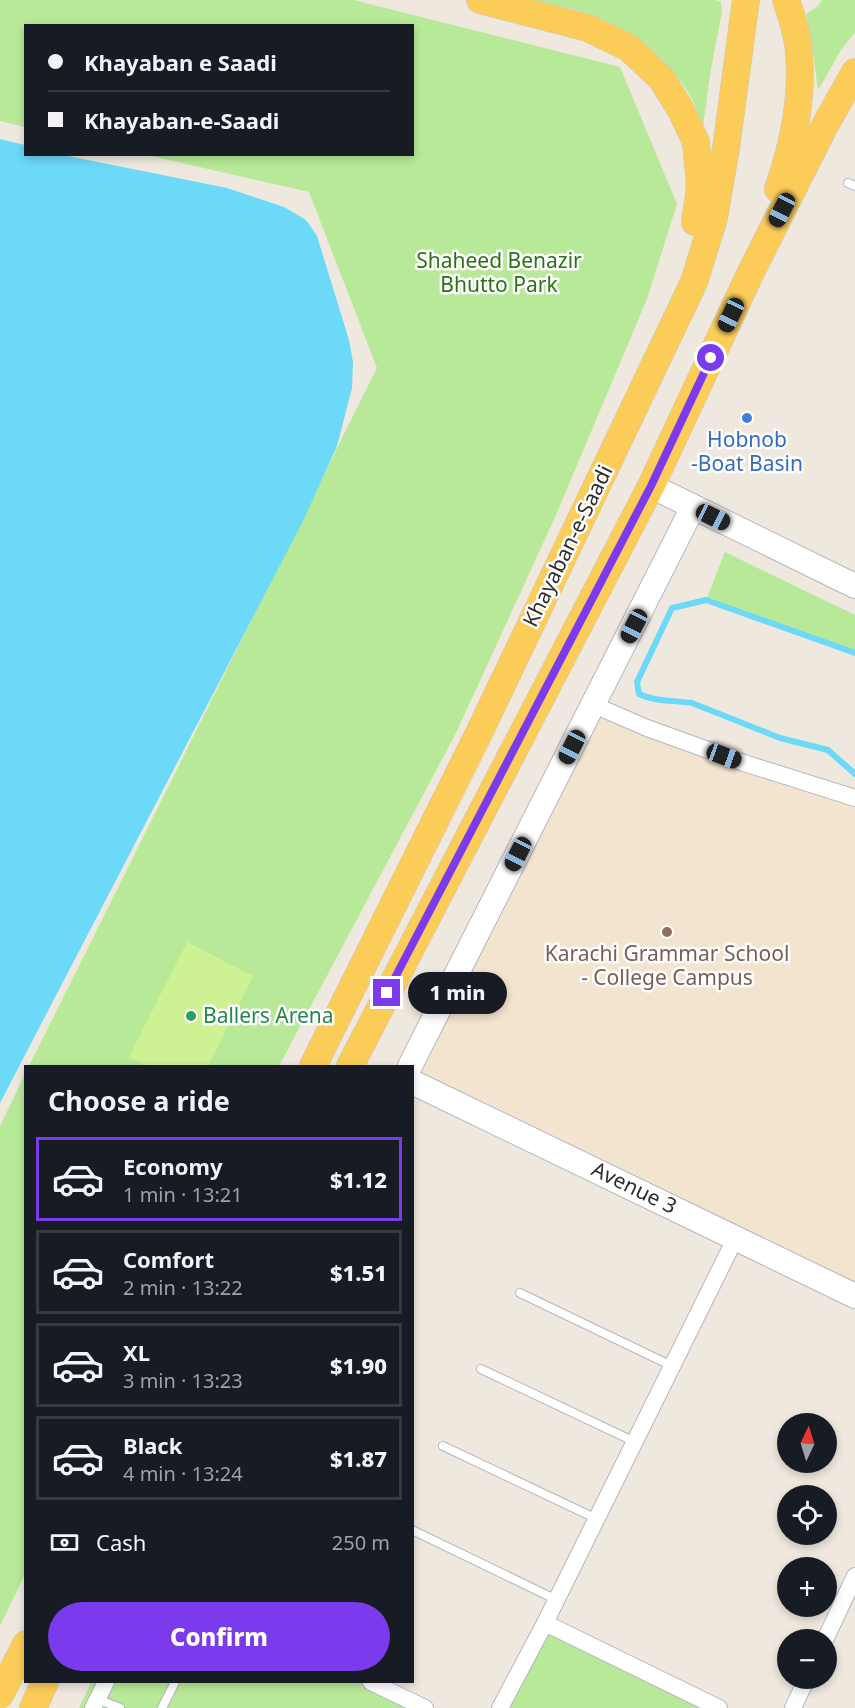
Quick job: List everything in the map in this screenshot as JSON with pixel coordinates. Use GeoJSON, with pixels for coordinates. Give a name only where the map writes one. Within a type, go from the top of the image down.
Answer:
{"type":"FeatureCollection","features":[{"type":"Feature","properties":{"kind":"main road"},"geometry":{"type":"LineString","coordinates":[[480,0],[588,28],[629,48],[661,78],[681,110],[696,142],[700,187],[687,270],[674,326]]}},
{"type":"Feature","properties":{"kind":"main road","name":"Khayaban-e-Saadi"},"geometry":{"type":"LineString","coordinates":[[313,1065],[479,733],[693,282],[714,218],[746,0]]}},
{"type":"Feature","properties":{"kind":"main road"},"geometry":{"type":"LineString","coordinates":[[751,272],[787,164],[795,124],[800,81],[799,51],[786,0]]}},
{"type":"Feature","properties":{"kind":"main road"},"geometry":{"type":"LineString","coordinates":[[751,272],[824,127],[855,72]]}},
{"type":"Feature","properties":{"kind":"main road","name":"Khayaban-e-Saadi"},"geometry":{"type":"LineString","coordinates":[[351,1065],[651,486],[751,272]]}},
{"type":"Feature","properties":{"kind":"main road"},"geometry":{"type":"LineString","coordinates":[[0,1695],[24,1648]]}},
{"type":"Feature","properties":{"kind":"main road"},"geometry":{"type":"LineString","coordinates":[[33,1708],[45,1683]]}},
{"type":"Feature","properties":{"kind":"street"},"geometry":{"type":"LineString","coordinates":[[651,486],[855,586]]}},
{"type":"Feature","properties":{"kind":"street"},"geometry":{"type":"LineString","coordinates":[[411,1065],[693,507]]}},
{"type":"Feature","properties":{"kind":"street"},"geometry":{"type":"LineString","coordinates":[[594,705],[647,728],[744,763],[855,798]]}},
{"type":"Feature","properties":{"kind":"street","name":"Avenue 3"},"geometry":{"type":"LineString","coordinates":[[414,1083],[855,1296]]}},
{"type":"Feature","properties":{"kind":"street"},"geometry":{"type":"LineString","coordinates":[[500,1708],[545,1623],[736,1237]]}},
{"type":"Feature","properties":{"kind":"street"},"geometry":{"type":"LineString","coordinates":[[830,1629],[855,1576]]}},
{"type":"Feature","properties":{"kind":"street"},"geometry":{"type":"LineString","coordinates":[[545,1623],[719,1708]]}},
{"type":"Feature","properties":{"kind":"street"},"geometry":{"type":"LineString","coordinates":[[95,1703],[105,1683]]}},
{"type":"Feature","properties":{"kind":"street"},"geometry":{"type":"LineString","coordinates":[[373,1683],[425,1708]]}},
{"type":"Feature","properties":{"kind":"street"},"geometry":{"type":"LineString","coordinates":[[793,1708],[802,1689]]}},
{"type":"Feature","properties":{"kind":"lane"},"geometry":{"type":"LineString","coordinates":[[520,1293],[672,1366]]}},
{"type":"Feature","properties":{"kind":"lane"},"geometry":{"type":"LineString","coordinates":[[481,1369],[635,1442]]}},
{"type":"Feature","properties":{"kind":"lane"},"geometry":{"type":"LineString","coordinates":[[443,1446],[597,1519]]}},
{"type":"Feature","properties":{"kind":"lane"},"geometry":{"type":"LineString","coordinates":[[414,1531],[557,1599]]}},
{"type":"Feature","properties":{"kind":"lane"},"geometry":{"type":"LineString","coordinates":[[162,1708],[174,1683]]}},
{"type":"Feature","properties":{"kind":"lane"},"geometry":{"type":"LineString","coordinates":[[95,1703],[120,1708]]}},
{"type":"Feature","properties":{"kind":"shaded area","name":"Karachi Grammar School - College Campus"},"geometry":{"type":"Polygon","coordinates":[[[594,705],[855,798],[855,1296],[414,1082],[594,705]]]}},
{"type":"Feature","properties":{"kind":"green space","name":"Shaheed Benazir Bhutto Park"},"geometry":{"type":"Polygon","coordinates":[[[0,0],[354,0],[620,67],[677,204],[647,299],[556,515],[456,733],[280,1065],[29,1065],[377,368],[309,192],[151,156],[414,156],[414,24],[24,24],[24,127],[0,121],[0,0]]]}},
{"type":"Feature","properties":{"kind":"green space"},"geometry":{"type":"Polygon","coordinates":[[[526,0],[715,0],[721,2],[722,12],[703,127],[693,100],[682,83],[648,47],[605,20],[566,8],[526,0]]]}},
{"type":"Feature","properties":{"kind":"green space"},"geometry":{"type":"Polygon","coordinates":[[[822,0],[855,0],[855,32],[841,50],[818,90],[806,14],[818,6],[822,0]]]}},
{"type":"Feature","properties":{"kind":"green space"},"geometry":{"type":"Polygon","coordinates":[[[725,552],[855,615],[855,653],[706,600],[725,552]]]}},
{"type":"Feature","properties":{"kind":"green space","name":"Ballers Arena"},"geometry":{"type":"Polygon","coordinates":[[[187,942],[253,976],[208,1065],[145,1065],[129,1057],[187,942]]]}},
{"type":"Feature","properties":{"kind":"green space"},"geometry":{"type":"Polygon","coordinates":[[[24,1076],[24,1576],[0,1626],[0,1126],[24,1076]]]}},
{"type":"Feature","properties":{"kind":"green space"},"geometry":{"type":"Polygon","coordinates":[[[545,1623],[718,1708],[500,1708],[545,1623]]]}},
{"type":"Feature","properties":{"kind":"green space"},"geometry":{"type":"Polygon","coordinates":[[[91,1683],[367,1683],[421,1708],[79,1708],[91,1683]]]}},
{"type":"Feature","properties":{"kind":"water"},"geometry":{"type":"Polygon","coordinates":[[[0,139],[24,145],[24,156],[68,156],[227,188],[284,207],[306,220],[317,236],[349,340],[353,362],[352,388],[337,446],[303,521],[0,1103],[0,139]]]}},
{"type":"Feature","properties":{"kind":"waterway"},"geometry":{"type":"LineString","coordinates":[[855,653],[706,600],[672,608],[637,682],[639,694],[645,697],[692,703],[780,738],[828,750],[855,774]]}},
{"type":"Feature","properties":{"kind":"place","name":"Hobnob -Boat Basin"},"geometry":{"type":"Point","coordinates":[747,418]}},
{"type":"Feature","properties":{"kind":"place","name":"Karachi Grammar School - College Campus"},"geometry":{"type":"Point","coordinates":[667,932]}},
{"type":"Feature","properties":{"kind":"place","name":"Ballers Arena"},"geometry":{"type":"Point","coordinates":[191,1016]}},
{"type":"Feature","properties":{"kind":"route"},"geometry":{"type":"LineString","coordinates":[[387,993],[651,486],[711,358]]}}]}
